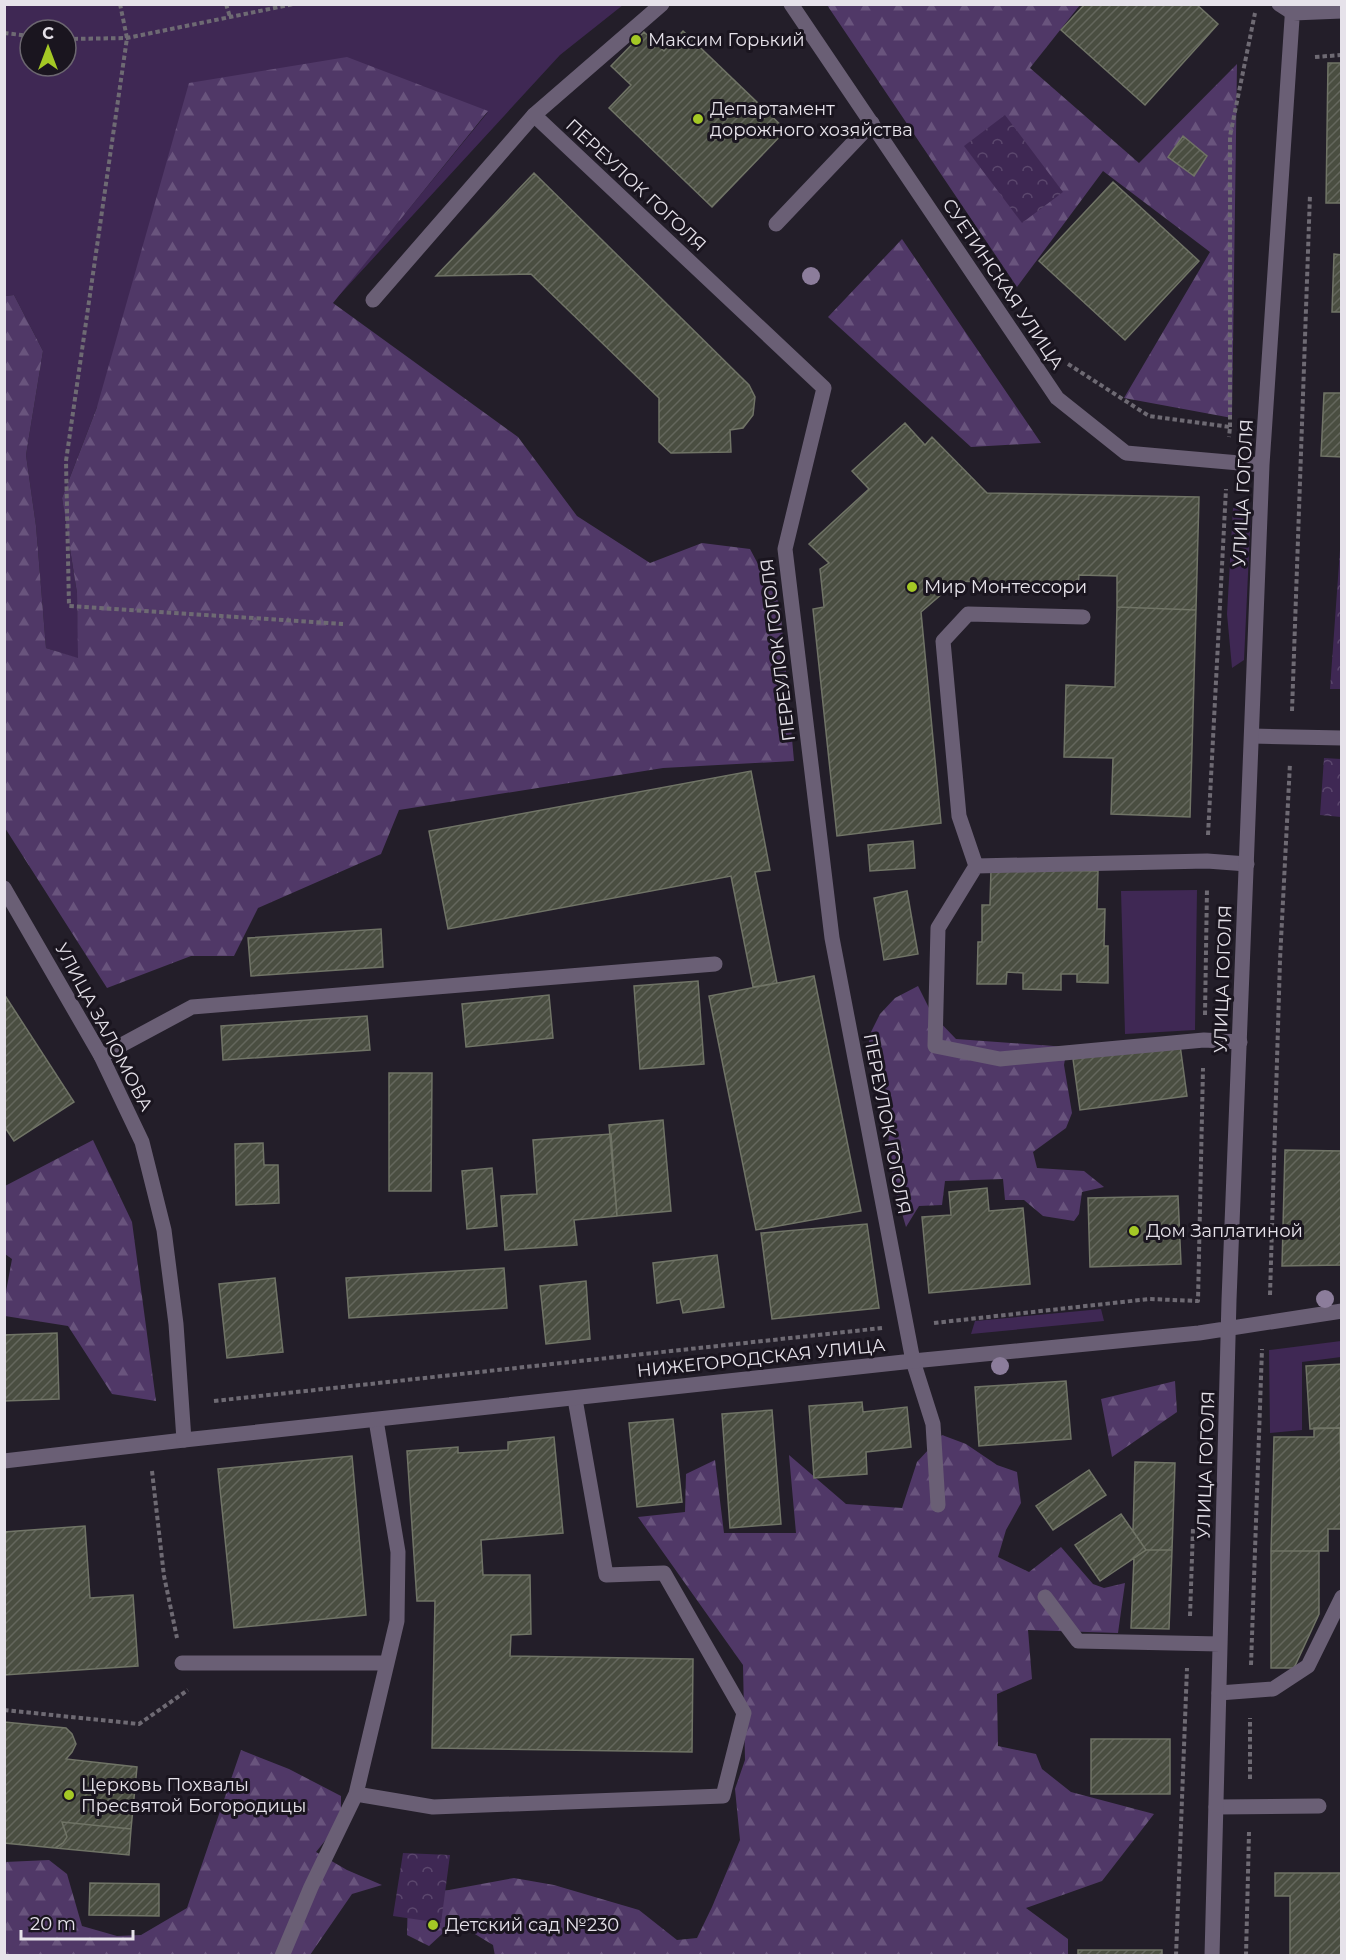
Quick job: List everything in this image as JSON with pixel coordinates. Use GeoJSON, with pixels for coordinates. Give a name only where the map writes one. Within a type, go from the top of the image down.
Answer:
{"type":"FeatureCollection","features":[{"type":"Feature","properties":{"kind":"street","name":"ПЕРЕУЛОК ГОГОЛЯ"},"geometry":{"type":"LineString","coordinates":[[662,4],[534,115],[824,388],[785,549],[832,938],[913,1361],[933,1424],[938,1505]]}},
{"type":"Feature","properties":{"kind":"street","name":"СУЕТИНСКАЯ УЛИЦА"},"geometry":{"type":"LineString","coordinates":[[791,4],[1057,398],[1126,453],[1262,465]]}},
{"type":"Feature","properties":{"kind":"street"},"geometry":{"type":"LineString","coordinates":[[1279,4],[1293,9],[1341,11]]}},
{"type":"Feature","properties":{"kind":"street","name":"УЛИЦА ГОГОЛЯ"},"geometry":{"type":"LineString","coordinates":[[1212,1956],[1229,1329],[1262,465],[1293,9]]}},
{"type":"Feature","properties":{"kind":"street"},"geometry":{"type":"LineString","coordinates":[[373,300],[534,115]]}},
{"type":"Feature","properties":{"kind":"street"},"geometry":{"type":"LineString","coordinates":[[776,224],[872,123]]}},
{"type":"Feature","properties":{"kind":"street"},"geometry":{"type":"LineString","coordinates":[[976,866],[959,816],[943,640],[968,614],[1083,617]]}},
{"type":"Feature","properties":{"kind":"street"},"geometry":{"type":"LineString","coordinates":[[1252,736],[1341,738]]}},
{"type":"Feature","properties":{"kind":"street"},"geometry":{"type":"LineString","coordinates":[[976,866],[1207,861],[1247,864]]}},
{"type":"Feature","properties":{"kind":"street"},"geometry":{"type":"LineString","coordinates":[[976,866],[938,928],[935,1046],[1000,1059],[1204,1040],[1240,1042]]}},
{"type":"Feature","properties":{"kind":"street","name":"УЛИЦА ЗАЛОМОВА"},"geometry":{"type":"LineString","coordinates":[[4,888],[101,1056],[142,1142],[164,1230],[176,1324],[184,1440]]}},
{"type":"Feature","properties":{"kind":"street"},"geometry":{"type":"LineString","coordinates":[[101,1056],[192,1007],[715,964]]}},
{"type":"Feature","properties":{"kind":"street","name":"НИЖЕГОРОДСКАЯ УЛИЦА"},"geometry":{"type":"LineString","coordinates":[[4,1461],[913,1361],[1229,1329],[1341,1311]]}},
{"type":"Feature","properties":{"kind":"street"},"geometry":{"type":"LineString","coordinates":[[356,1794],[433,1807],[723,1796],[744,1713],[664,1573],[606,1575],[575,1399]]}},
{"type":"Feature","properties":{"kind":"street"},"geometry":{"type":"LineString","coordinates":[[282,1956],[311,1887],[356,1794],[397,1621],[398,1552],[376,1420]]}},
{"type":"Feature","properties":{"kind":"street"},"geometry":{"type":"LineString","coordinates":[[1045,1597],[1078,1641],[1220,1644]]}},
{"type":"Feature","properties":{"kind":"street"},"geometry":{"type":"LineString","coordinates":[[1219,1693],[1273,1689],[1308,1666],[1341,1597]]}},
{"type":"Feature","properties":{"kind":"street"},"geometry":{"type":"LineString","coordinates":[[182,1663],[387,1663]]}},
{"type":"Feature","properties":{"kind":"street"},"geometry":{"type":"LineString","coordinates":[[1216,1807],[1318,1806]]}},
{"type":"Feature","properties":{"kind":"path"},"geometry":{"type":"LineString","coordinates":[[120,4],[127,38],[66,461],[69,606],[343,624]]}},
{"type":"Feature","properties":{"kind":"path"},"geometry":{"type":"LineString","coordinates":[[226,4],[230,17]]}},
{"type":"Feature","properties":{"kind":"path"},"geometry":{"type":"LineString","coordinates":[[78,39],[127,38],[294,4]]}},
{"type":"Feature","properties":{"kind":"path"},"geometry":{"type":"LineString","coordinates":[[1227,462],[1230,427],[1230,136],[1256,4]]}},
{"type":"Feature","properties":{"kind":"path"},"geometry":{"type":"LineString","coordinates":[[1315,57],[1341,55]]}},
{"type":"Feature","properties":{"kind":"path"},"geometry":{"type":"LineString","coordinates":[[1270,1296],[1280,960],[1291,738],[1310,189]]}},
{"type":"Feature","properties":{"kind":"path"},"geometry":{"type":"LineString","coordinates":[[1068,364],[1149,416],[1230,427]]}},
{"type":"Feature","properties":{"kind":"path"},"geometry":{"type":"LineString","coordinates":[[214,1401],[1149,1299],[1198,1301]]}},
{"type":"Feature","properties":{"kind":"path"},"geometry":{"type":"LineString","coordinates":[[1246,1956],[1251,1691],[1262,1341]]}},
{"type":"Feature","properties":{"kind":"path"},"geometry":{"type":"LineString","coordinates":[[148,1445],[164,1576],[182,1663]]}},
{"type":"Feature","properties":{"kind":"path"},"geometry":{"type":"LineString","coordinates":[[4,1710],[139,1724],[188,1690]]}},
{"type":"Feature","properties":{"kind":"green space"},"geometry":{"type":"Polygon","coordinates":[[[4,5],[623,5],[560,55],[333,302],[488,112],[97,407],[62,498],[77,593],[79,659],[46,648],[36,526],[26,455],[43,351],[14,295],[5,296],[4,5]]]}},
{"type":"Feature","properties":{"kind":"green space"},"geometry":{"type":"Polygon","coordinates":[[[827,5],[1080,5],[1030,68],[1139,163],[1237,64],[1232,418],[1124,398],[1210,252],[1103,171],[1017,287],[827,5]]]}},
{"type":"Feature","properties":{"kind":"green space"},"geometry":{"type":"Polygon","coordinates":[[[347,57],[488,111],[333,303],[518,437],[577,516],[650,563],[702,543],[750,549],[780,605],[794,761],[663,768],[399,810],[381,854],[258,908],[234,956],[191,956],[107,988],[5,828],[5,296],[14,295],[43,351],[26,455],[36,526],[46,648],[78,658],[77,593],[62,498],[97,407],[189,83],[347,57]]]}},
{"type":"Feature","properties":{"kind":"green space"},"geometry":{"type":"Polygon","coordinates":[[[1005,115],[1063,192],[1022,223],[964,146],[1005,115]]]}},
{"type":"Feature","properties":{"kind":"green space"},"geometry":{"type":"Polygon","coordinates":[[[902,239],[1041,443],[971,447],[828,317],[902,239]]]}},
{"type":"Feature","properties":{"kind":"green space"},"geometry":{"type":"Polygon","coordinates":[[[1233,508],[1251,510],[1244,660],[1232,668],[1227,614],[1233,508]]]}},
{"type":"Feature","properties":{"kind":"green space"},"geometry":{"type":"Polygon","coordinates":[[[1340,550],[1342,550],[1341,689],[1330,689],[1340,550]]]}},
{"type":"Feature","properties":{"kind":"green space"},"geometry":{"type":"Polygon","coordinates":[[[1324,758],[1341,759],[1341,817],[1320,815],[1324,758]]]}},
{"type":"Feature","properties":{"kind":"green space"},"geometry":{"type":"Polygon","coordinates":[[[1197,890],[1195,1030],[1125,1034],[1121,891],[1197,890]]]}},
{"type":"Feature","properties":{"kind":"green space"},"geometry":{"type":"Polygon","coordinates":[[[918,986],[932,1014],[956,1039],[1067,1047],[1064,1065],[1072,1113],[1066,1128],[1033,1152],[1037,1168],[1084,1171],[1104,1187],[1082,1192],[1079,1214],[1074,1221],[1043,1216],[1024,1200],[1005,1200],[1003,1179],[945,1181],[942,1205],[919,1206],[906,1227],[896,1193],[888,1145],[892,1102],[867,1059],[870,1034],[880,1014],[895,998],[918,986]]]}},
{"type":"Feature","properties":{"kind":"green space"},"geometry":{"type":"Polygon","coordinates":[[[93,1140],[132,1222],[156,1401],[112,1394],[68,1326],[5,1316],[5,1297],[12,1259],[5,1254],[5,1186],[93,1140]]]}},
{"type":"Feature","properties":{"kind":"green space"},"geometry":{"type":"Polygon","coordinates":[[[1101,1309],[1104,1321],[971,1334],[975,1321],[1101,1309]]]}},
{"type":"Feature","properties":{"kind":"green space"},"geometry":{"type":"Polygon","coordinates":[[[1341,1341],[1341,1357],[1302,1362],[1302,1430],[1270,1433],[1269,1350],[1341,1341]]]}},
{"type":"Feature","properties":{"kind":"green space"},"geometry":{"type":"Polygon","coordinates":[[[1175,1381],[1177,1412],[1112,1457],[1101,1399],[1175,1381]]]}},
{"type":"Feature","properties":{"kind":"green space"},"geometry":{"type":"Polygon","coordinates":[[[942,1435],[966,1444],[997,1465],[1017,1472],[1021,1503],[1006,1530],[998,1557],[1029,1572],[1061,1547],[1093,1584],[1104,1588],[1125,1583],[1118,1633],[1028,1630],[1032,1679],[997,1694],[998,1746],[1036,1754],[1042,1769],[1071,1792],[1154,1814],[1102,1881],[1026,1908],[1068,1939],[1068,1955],[495,1956],[493,1945],[455,1922],[429,1946],[407,1935],[408,1894],[449,1890],[514,1878],[554,1885],[639,1910],[677,1940],[697,1938],[740,1840],[735,1789],[745,1760],[743,1665],[638,1517],[685,1512],[686,1474],[715,1460],[724,1533],[796,1533],[789,1455],[846,1504],[902,1508],[917,1462],[942,1435]]]}},
{"type":"Feature","properties":{"kind":"green space"},"geometry":{"type":"Polygon","coordinates":[[[241,1750],[289,1769],[341,1796],[341,1821],[316,1852],[347,1870],[382,1885],[352,1894],[310,1955],[5,1956],[5,1862],[49,1860],[67,1874],[82,1926],[117,1936],[141,1935],[187,1908],[241,1750]]]}},
{"type":"Feature","properties":{"kind":"green space"},"geometry":{"type":"Polygon","coordinates":[[[403,1853],[450,1855],[441,1923],[393,1916],[403,1853]]]}},
{"type":"Feature","properties":{"kind":"building"},"geometry":{"type":"Polygon","coordinates":[[[1085,4],[1196,4],[1218,24],[1145,105],[1061,30],[1085,4]]]}},
{"type":"Feature","properties":{"kind":"building","name":"Департамент дорожного хозяйства"},"geometry":{"type":"Polygon","coordinates":[[[683,31],[786,130],[712,207],[609,108],[631,85],[611,66],[644,32],[664,51],[683,31]]]}},
{"type":"Feature","properties":{"kind":"building"},"geometry":{"type":"Polygon","coordinates":[[[1328,63],[1342,63],[1342,203],[1326,203],[1328,63]]]}},
{"type":"Feature","properties":{"kind":"building"},"geometry":{"type":"Polygon","coordinates":[[[1183,136],[1207,156],[1194,176],[1168,157],[1183,136]]]}},
{"type":"Feature","properties":{"kind":"building"},"geometry":{"type":"Polygon","coordinates":[[[534,173],[749,385],[755,397],[753,415],[743,428],[730,430],[731,452],[671,453],[659,442],[659,398],[531,274],[436,276],[534,173]]]}},
{"type":"Feature","properties":{"kind":"building"},"geometry":{"type":"Polygon","coordinates":[[[1113,182],[1199,261],[1125,340],[1039,261],[1113,182]]]}},
{"type":"Feature","properties":{"kind":"building"},"geometry":{"type":"Polygon","coordinates":[[[1334,254],[1342,255],[1342,312],[1332,312],[1334,254]]]}},
{"type":"Feature","properties":{"kind":"building"},"geometry":{"type":"Polygon","coordinates":[[[1324,393],[1342,393],[1342,457],[1321,456],[1324,393]]]}},
{"type":"Feature","properties":{"kind":"building"},"geometry":{"type":"Polygon","coordinates":[[[905,423],[925,445],[932,437],[987,493],[1199,497],[1196,610],[1117,607],[1117,576],[1079,575],[1078,586],[957,581],[921,612],[941,823],[837,836],[813,609],[824,607],[820,569],[829,563],[809,544],[869,489],[852,471],[905,423]]]}},
{"type":"Feature","properties":{"kind":"building"},"geometry":{"type":"Polygon","coordinates":[[[1117,607],[1196,610],[1190,817],[1111,814],[1113,758],[1064,757],[1066,685],[1115,687],[1117,607]]]}},
{"type":"Feature","properties":{"kind":"building"},"geometry":{"type":"Polygon","coordinates":[[[751,771],[770,870],[755,872],[777,983],[753,987],[731,876],[448,929],[429,831],[751,771]]]}},
{"type":"Feature","properties":{"kind":"building"},"geometry":{"type":"Polygon","coordinates":[[[913,841],[915,868],[870,871],[868,845],[913,841]]]}},
{"type":"Feature","properties":{"kind":"building"},"geometry":{"type":"Polygon","coordinates":[[[991,869],[1098,871],[1097,909],[1105,909],[1104,946],[1108,946],[1108,983],[1077,982],[1077,974],[1061,974],[1061,990],[1023,989],[1023,973],[1007,972],[1006,984],[977,984],[978,942],[982,942],[982,905],[990,905],[991,869]]]}},
{"type":"Feature","properties":{"kind":"building"},"geometry":{"type":"Polygon","coordinates":[[[907,891],[918,954],[884,960],[874,898],[907,891]]]}},
{"type":"Feature","properties":{"kind":"building"},"geometry":{"type":"Polygon","coordinates":[[[381,929],[383,967],[251,976],[248,938],[381,929]]]}},
{"type":"Feature","properties":{"kind":"building"},"geometry":{"type":"Polygon","coordinates":[[[814,976],[861,1211],[756,1230],[709,996],[814,976]]]}},
{"type":"Feature","properties":{"kind":"building"},"geometry":{"type":"Polygon","coordinates":[[[698,981],[704,1064],[640,1069],[634,986],[698,981]]]}},
{"type":"Feature","properties":{"kind":"building"},"geometry":{"type":"Polygon","coordinates":[[[4,994],[74,1102],[14,1141],[4,1126],[4,994]]]}},
{"type":"Feature","properties":{"kind":"building"},"geometry":{"type":"Polygon","coordinates":[[[549,995],[553,1038],[466,1047],[462,1004],[549,995]]]}},
{"type":"Feature","properties":{"kind":"building"},"geometry":{"type":"Polygon","coordinates":[[[367,1016],[370,1050],[223,1060],[221,1026],[367,1016]]]}},
{"type":"Feature","properties":{"kind":"building"},"geometry":{"type":"Polygon","coordinates":[[[1180,1045],[1187,1096],[1080,1110],[1073,1059],[1180,1045]]]}},
{"type":"Feature","properties":{"kind":"building"},"geometry":{"type":"Polygon","coordinates":[[[389,1073],[432,1073],[431,1191],[389,1191],[389,1073]]]}},
{"type":"Feature","properties":{"kind":"building"},"geometry":{"type":"Polygon","coordinates":[[[663,1120],[671,1211],[617,1216],[609,1125],[663,1120]]]}},
{"type":"Feature","properties":{"kind":"building"},"geometry":{"type":"Polygon","coordinates":[[[611,1134],[617,1216],[574,1220],[577,1245],[505,1250],[501,1196],[537,1194],[533,1140],[611,1134]]]}},
{"type":"Feature","properties":{"kind":"building"},"geometry":{"type":"Polygon","coordinates":[[[263,1143],[264,1165],[278,1165],[279,1203],[236,1205],[235,1144],[263,1143]]]}},
{"type":"Feature","properties":{"kind":"building"},"geometry":{"type":"Polygon","coordinates":[[[1285,1150],[1342,1151],[1342,1265],[1282,1266],[1285,1150]]]}},
{"type":"Feature","properties":{"kind":"building"},"geometry":{"type":"Polygon","coordinates":[[[492,1168],[497,1226],[467,1229],[462,1171],[492,1168]]]}},
{"type":"Feature","properties":{"kind":"building"},"geometry":{"type":"Polygon","coordinates":[[[987,1188],[989,1211],[1023,1208],[1030,1284],[929,1293],[922,1217],[951,1215],[949,1192],[987,1188]]]}},
{"type":"Feature","properties":{"kind":"building","name":"Дом Заплатиной"},"geometry":{"type":"Polygon","coordinates":[[[1178,1196],[1181,1264],[1090,1267],[1088,1198],[1178,1196]]]}},
{"type":"Feature","properties":{"kind":"building"},"geometry":{"type":"Polygon","coordinates":[[[867,1224],[879,1308],[772,1319],[761,1233],[867,1224]]]}},
{"type":"Feature","properties":{"kind":"building"},"geometry":{"type":"Polygon","coordinates":[[[717,1255],[724,1307],[683,1313],[680,1299],[657,1303],[653,1263],[717,1255]]]}},
{"type":"Feature","properties":{"kind":"building"},"geometry":{"type":"Polygon","coordinates":[[[504,1268],[507,1308],[349,1318],[346,1278],[504,1268]]]}},
{"type":"Feature","properties":{"kind":"building"},"geometry":{"type":"Polygon","coordinates":[[[275,1278],[283,1352],[227,1358],[219,1284],[275,1278]]]}},
{"type":"Feature","properties":{"kind":"building"},"geometry":{"type":"Polygon","coordinates":[[[586,1281],[590,1339],[546,1344],[540,1286],[586,1281]]]}},
{"type":"Feature","properties":{"kind":"building"},"geometry":{"type":"Polygon","coordinates":[[[57,1333],[59,1399],[4,1401],[4,1335],[57,1333]]]}},
{"type":"Feature","properties":{"kind":"building"},"geometry":{"type":"Polygon","coordinates":[[[1342,1364],[1342,1443],[1340,1443],[1340,1428],[1310,1429],[1306,1366],[1342,1364]]]}},
{"type":"Feature","properties":{"kind":"building"},"geometry":{"type":"Polygon","coordinates":[[[1066,1381],[1071,1439],[979,1446],[975,1387],[1066,1381]]]}},
{"type":"Feature","properties":{"kind":"building"},"geometry":{"type":"Polygon","coordinates":[[[862,1402],[863,1412],[907,1407],[911,1447],[866,1452],[867,1474],[814,1478],[809,1406],[862,1402]]]}},
{"type":"Feature","properties":{"kind":"building"},"geometry":{"type":"Polygon","coordinates":[[[772,1410],[781,1524],[730,1528],[722,1414],[772,1410]]]}},
{"type":"Feature","properties":{"kind":"building"},"geometry":{"type":"Polygon","coordinates":[[[673,1419],[682,1502],[637,1507],[629,1423],[673,1419]]]}},
{"type":"Feature","properties":{"kind":"building"},"geometry":{"type":"Polygon","coordinates":[[[1314,1428],[1340,1428],[1342,1529],[1328,1529],[1328,1551],[1271,1551],[1274,1437],[1314,1437],[1314,1428]]]}},
{"type":"Feature","properties":{"kind":"building"},"geometry":{"type":"Polygon","coordinates":[[[554,1437],[563,1533],[481,1540],[483,1575],[530,1575],[531,1634],[511,1635],[510,1656],[693,1659],[692,1752],[432,1748],[435,1601],[417,1601],[407,1451],[458,1447],[458,1453],[508,1450],[508,1442],[554,1437]]]}},
{"type":"Feature","properties":{"kind":"building"},"geometry":{"type":"Polygon","coordinates":[[[352,1456],[366,1615],[234,1628],[218,1469],[352,1456]]]}},
{"type":"Feature","properties":{"kind":"building"},"geometry":{"type":"Polygon","coordinates":[[[1135,1462],[1175,1463],[1172,1550],[1146,1550],[1133,1531],[1135,1462]]]}},
{"type":"Feature","properties":{"kind":"building"},"geometry":{"type":"Polygon","coordinates":[[[1089,1470],[1106,1495],[1053,1530],[1036,1506],[1089,1470]]]}},
{"type":"Feature","properties":{"kind":"building"},"geometry":{"type":"Polygon","coordinates":[[[1121,1514],[1146,1550],[1100,1581],[1075,1545],[1121,1514]]]}},
{"type":"Feature","properties":{"kind":"building"},"geometry":{"type":"Polygon","coordinates":[[[85,1526],[90,1598],[133,1595],[138,1666],[4,1675],[4,1532],[85,1526]]]}},
{"type":"Feature","properties":{"kind":"building"},"geometry":{"type":"Polygon","coordinates":[[[1146,1550],[1172,1550],[1169,1629],[1131,1628],[1134,1558],[1146,1550]]]}},
{"type":"Feature","properties":{"kind":"building"},"geometry":{"type":"Polygon","coordinates":[[[1271,1551],[1319,1551],[1319,1614],[1294,1668],[1271,1668],[1271,1551]]]}},
{"type":"Feature","properties":{"kind":"building","name":"Церковь Похвалы Пресвятой Богородицы"},"geometry":{"type":"Polygon","coordinates":[[[4,1722],[66,1728],[72,1734],[76,1744],[66,1759],[137,1767],[131,1829],[62,1822],[67,1837],[55,1848],[4,1843],[4,1722]]]}},
{"type":"Feature","properties":{"kind":"building"},"geometry":{"type":"Polygon","coordinates":[[[1091,1739],[1170,1739],[1170,1794],[1091,1794],[1091,1739]]]}},
{"type":"Feature","properties":{"kind":"building"},"geometry":{"type":"Polygon","coordinates":[[[62,1822],[131,1829],[129,1855],[55,1848],[67,1837],[62,1822]]]}},
{"type":"Feature","properties":{"kind":"building"},"geometry":{"type":"Polygon","coordinates":[[[1275,1873],[1342,1873],[1342,1956],[1290,1956],[1290,1896],[1275,1896],[1275,1873]]]}},
{"type":"Feature","properties":{"kind":"building"},"geometry":{"type":"Polygon","coordinates":[[[90,1883],[159,1884],[159,1916],[89,1915],[90,1883]]]}},
{"type":"Feature","properties":{"kind":"building"},"geometry":{"type":"Polygon","coordinates":[[[1078,1950],[1162,1950],[1162,1956],[1078,1956],[1078,1950]]]}},
{"type":"Feature","properties":{"kind":"place","name":"Максим Горький"},"geometry":{"type":"Point","coordinates":[636,40]}},
{"type":"Feature","properties":{"kind":"place","name":"Департамент дорожного хозяйства"},"geometry":{"type":"Point","coordinates":[698,119]}},
{"type":"Feature","properties":{"kind":"place","name":"Мир Монтессори"},"geometry":{"type":"Point","coordinates":[912,587]}},
{"type":"Feature","properties":{"kind":"place","name":"Дом Заплатиной"},"geometry":{"type":"Point","coordinates":[1134,1231]}},
{"type":"Feature","properties":{"kind":"place","name":"Церковь Похвалы Пресвятой Богородицы"},"geometry":{"type":"Point","coordinates":[69,1795]}},
{"type":"Feature","properties":{"kind":"place","name":"Детский сад №230"},"geometry":{"type":"Point","coordinates":[433,1925]}}]}
